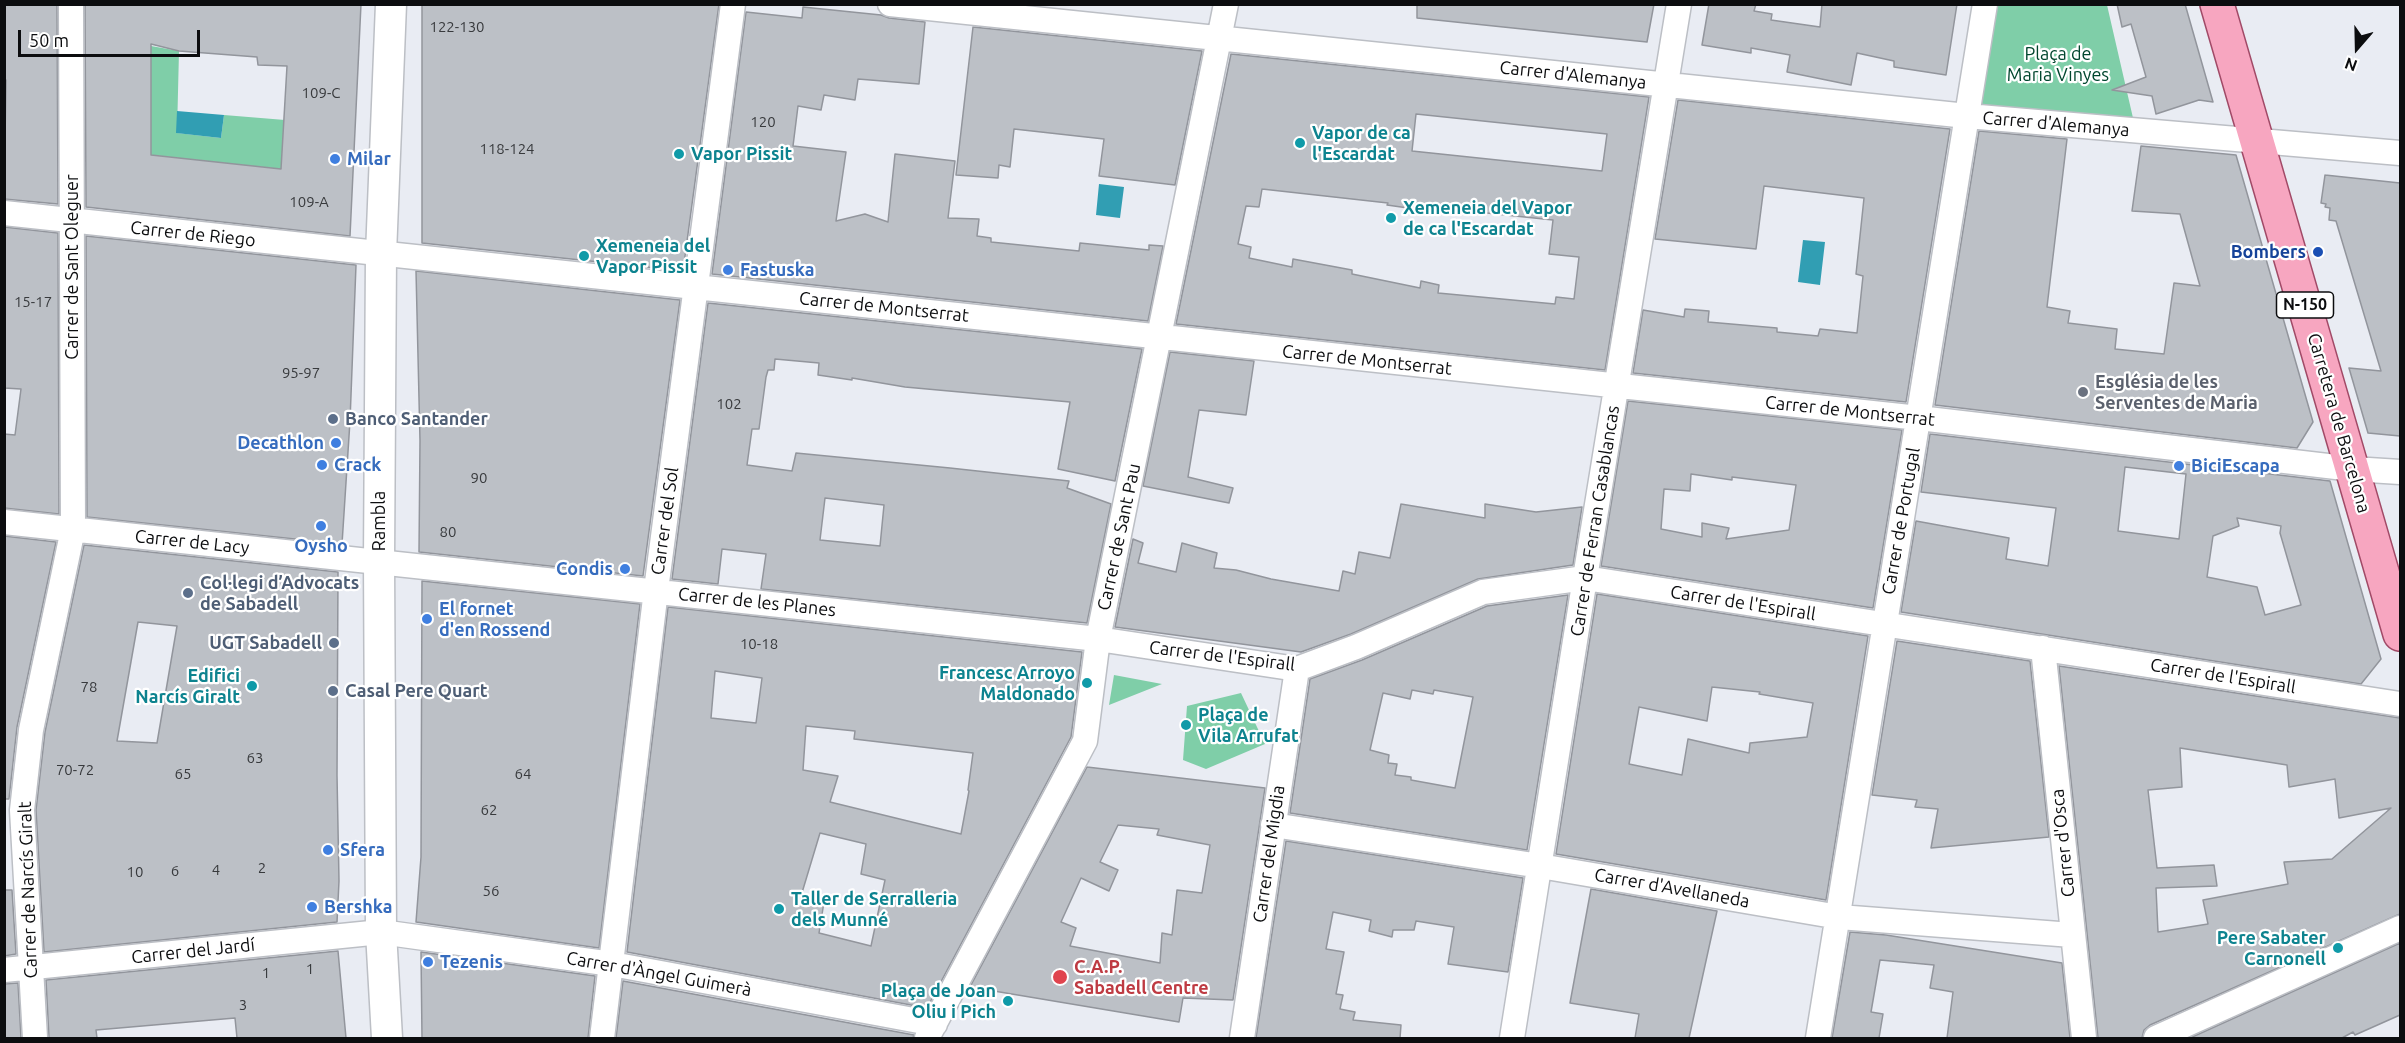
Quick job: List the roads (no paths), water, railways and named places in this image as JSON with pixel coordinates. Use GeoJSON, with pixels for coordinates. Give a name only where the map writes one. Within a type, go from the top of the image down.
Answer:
{"type":"FeatureCollection","features":[{"type":"Feature","properties":{"kind":"main road","name":"Carretera de Barcelona"},"geometry":{"type":"LineString","coordinates":[[2217,4],[2400,634]]}},
{"type":"Feature","properties":{"kind":"street","name":"Carrer de Sant Oleguer"},"geometry":{"type":"LineString","coordinates":[[71,4],[73,530]]}},
{"type":"Feature","properties":{"kind":"street","name":"Rambla"},"geometry":{"type":"LineString","coordinates":[[387,1038],[381,932],[379,561],[381,254],[391,4]]}},
{"type":"Feature","properties":{"kind":"street","name":"Carrer del Sol"},"geometry":{"type":"LineString","coordinates":[[602,1038],[656,590],[734,4]]}},
{"type":"Feature","properties":{"kind":"street","name":"Carrer d'Alemanya"},"geometry":{"type":"LineString","coordinates":[[890,4],[1966,116],[2400,153]]}},
{"type":"Feature","properties":{"kind":"street","name":"Carrer de Sant Pau"},"geometry":{"type":"LineString","coordinates":[[931,1031],[1086,741],[1098,639],[1161,337],[1226,4]]}},
{"type":"Feature","properties":{"kind":"street","name":"Carrer de Ferran Casablancas"},"geometry":{"type":"LineString","coordinates":[[1512,1038],[1679,4]]}},
{"type":"Feature","properties":{"kind":"street","name":"Carrer de Portugal"},"geometry":{"type":"LineString","coordinates":[[1818,1038],[1985,4]]}},
{"type":"Feature","properties":{"kind":"street","name":"Carrer de Riego"},"geometry":{"type":"LineString","coordinates":[[4,213],[381,254]]}},
{"type":"Feature","properties":{"kind":"street","name":"Carrer de Montserrat"},"geometry":{"type":"LineString","coordinates":[[381,254],[1918,418],[2353,469],[2400,472]]}},
{"type":"Feature","properties":{"kind":"street","name":"Carrer de Lacy"},"geometry":{"type":"LineString","coordinates":[[4,522],[379,561]]}},
{"type":"Feature","properties":{"kind":"street","name":"Carrer de Narcís Giralt"},"geometry":{"type":"LineString","coordinates":[[34,1038],[22,810],[30,730],[73,530]]}},
{"type":"Feature","properties":{"kind":"street","name":"Carrer de les Planes"},"geometry":{"type":"LineString","coordinates":[[379,561],[1098,639]]}},
{"type":"Feature","properties":{"kind":"street","name":"Carrer de l'Espirall"},"geometry":{"type":"LineString","coordinates":[[1098,639],[1297,669],[1356,647],[1483,592],[1585,578],[2400,704]]}},
{"type":"Feature","properties":{"kind":"street","name":"Carrer d'Osca"},"geometry":{"type":"LineString","coordinates":[[2043,648],[2084,1038]]}},
{"type":"Feature","properties":{"kind":"street","name":"Carrer del Migdia"},"geometry":{"type":"LineString","coordinates":[[1242,1038],[1297,669]]}},
{"type":"Feature","properties":{"kind":"street","name":"Carrer d'Avellaneda"},"geometry":{"type":"LineString","coordinates":[[1273,825],[1540,866],[1839,917],[2072,935]]}},
{"type":"Feature","properties":{"kind":"street"},"geometry":{"type":"LineString","coordinates":[[2156,1038],[2400,928]]}},
{"type":"Feature","properties":{"kind":"street","name":"Carrer del Jardí"},"geometry":{"type":"LineString","coordinates":[[4,970],[381,932]]}},
{"type":"Feature","properties":{"kind":"street","name":"Carrer d'Àngel Guimerà"},"geometry":{"type":"LineString","coordinates":[[381,932],[612,964],[931,1031]]}},
{"type":"Feature","properties":{"kind":"water"},"geometry":{"type":"Polygon","coordinates":[[[177,111],[224,115],[221,138],[176,133],[177,111]]]}},
{"type":"Feature","properties":{"kind":"water"},"geometry":{"type":"Polygon","coordinates":[[[1099,184],[1124,187],[1120,218],[1096,215],[1099,184]]]}},
{"type":"Feature","properties":{"kind":"water"},"geometry":{"type":"Polygon","coordinates":[[[1803,240],[1825,242],[1820,285],[1798,282],[1803,240]]]}},
{"type":"Feature","properties":{"kind":"place","name":"Vapor de ca l'Escardat"},"geometry":{"type":"Point","coordinates":[1300,143]}},
{"type":"Feature","properties":{"kind":"place","name":"Vapor Pissit"},"geometry":{"type":"Point","coordinates":[679,154]}},
{"type":"Feature","properties":{"kind":"place","name":"Milar"},"geometry":{"type":"Point","coordinates":[335,159]}},
{"type":"Feature","properties":{"kind":"place","name":"Xemeneia del Vapor de ca l'Escardat"},"geometry":{"type":"Point","coordinates":[1391,218]}},
{"type":"Feature","properties":{"kind":"place","name":"Bombers"},"geometry":{"type":"Point","coordinates":[2318,252]}},
{"type":"Feature","properties":{"kind":"place","name":"Xemeneia del Vapor Pissit"},"geometry":{"type":"Point","coordinates":[584,256]}},
{"type":"Feature","properties":{"kind":"place","name":"Fastuska"},"geometry":{"type":"Point","coordinates":[728,270]}},
{"type":"Feature","properties":{"kind":"place","name":"Església de les Serventes de Maria"},"geometry":{"type":"Point","coordinates":[2083,392]}},
{"type":"Feature","properties":{"kind":"place","name":"Banco Santander"},"geometry":{"type":"Point","coordinates":[333,419]}},
{"type":"Feature","properties":{"kind":"place","name":"Decathlon"},"geometry":{"type":"Point","coordinates":[336,443]}},
{"type":"Feature","properties":{"kind":"place","name":"Crack"},"geometry":{"type":"Point","coordinates":[322,465]}},
{"type":"Feature","properties":{"kind":"place","name":"BiciEscapa"},"geometry":{"type":"Point","coordinates":[2179,466]}},
{"type":"Feature","properties":{"kind":"place","name":"Oysho"},"geometry":{"type":"Point","coordinates":[321,526]}},
{"type":"Feature","properties":{"kind":"place","name":"Condis"},"geometry":{"type":"Point","coordinates":[625,569]}},
{"type":"Feature","properties":{"kind":"place","name":"Col·legi d’Advocats de Sabadell"},"geometry":{"type":"Point","coordinates":[188,593]}},
{"type":"Feature","properties":{"kind":"place","name":"El fornet d'en Rossend"},"geometry":{"type":"Point","coordinates":[427,619]}},
{"type":"Feature","properties":{"kind":"place","name":"UGT Sabadell"},"geometry":{"type":"Point","coordinates":[334,643]}},
{"type":"Feature","properties":{"kind":"place","name":"Francesc Arroyo Maldonado"},"geometry":{"type":"Point","coordinates":[1087,683]}},
{"type":"Feature","properties":{"kind":"place","name":"Edifici Narcís Giralt"},"geometry":{"type":"Point","coordinates":[252,686]}},
{"type":"Feature","properties":{"kind":"place","name":"Casal Pere Quart"},"geometry":{"type":"Point","coordinates":[333,691]}},
{"type":"Feature","properties":{"kind":"place","name":"Plaça de Vila Arrufat"},"geometry":{"type":"Point","coordinates":[1186,725]}},
{"type":"Feature","properties":{"kind":"place","name":"Sfera"},"geometry":{"type":"Point","coordinates":[328,850]}},
{"type":"Feature","properties":{"kind":"place","name":"Bershka"},"geometry":{"type":"Point","coordinates":[312,907]}},
{"type":"Feature","properties":{"kind":"place","name":"Taller de Serralleria dels Munné"},"geometry":{"type":"Point","coordinates":[779,909]}},
{"type":"Feature","properties":{"kind":"place","name":"Pere Sabater Carnonell"},"geometry":{"type":"Point","coordinates":[2338,948]}},
{"type":"Feature","properties":{"kind":"place","name":"Tezenis"},"geometry":{"type":"Point","coordinates":[428,962]}},
{"type":"Feature","properties":{"kind":"place","name":"C.A.P. Sabadell Centre"},"geometry":{"type":"Point","coordinates":[1060,977]}},
{"type":"Feature","properties":{"kind":"place","name":"Plaça de Joan Oliu i Pich"},"geometry":{"type":"Point","coordinates":[1008,1001]}},
{"type":"Feature","properties":{"kind":"park label","name":"Plaça de Maria Vinyes"},"geometry":{"type":"Point","coordinates":[2058,64]}}]}
